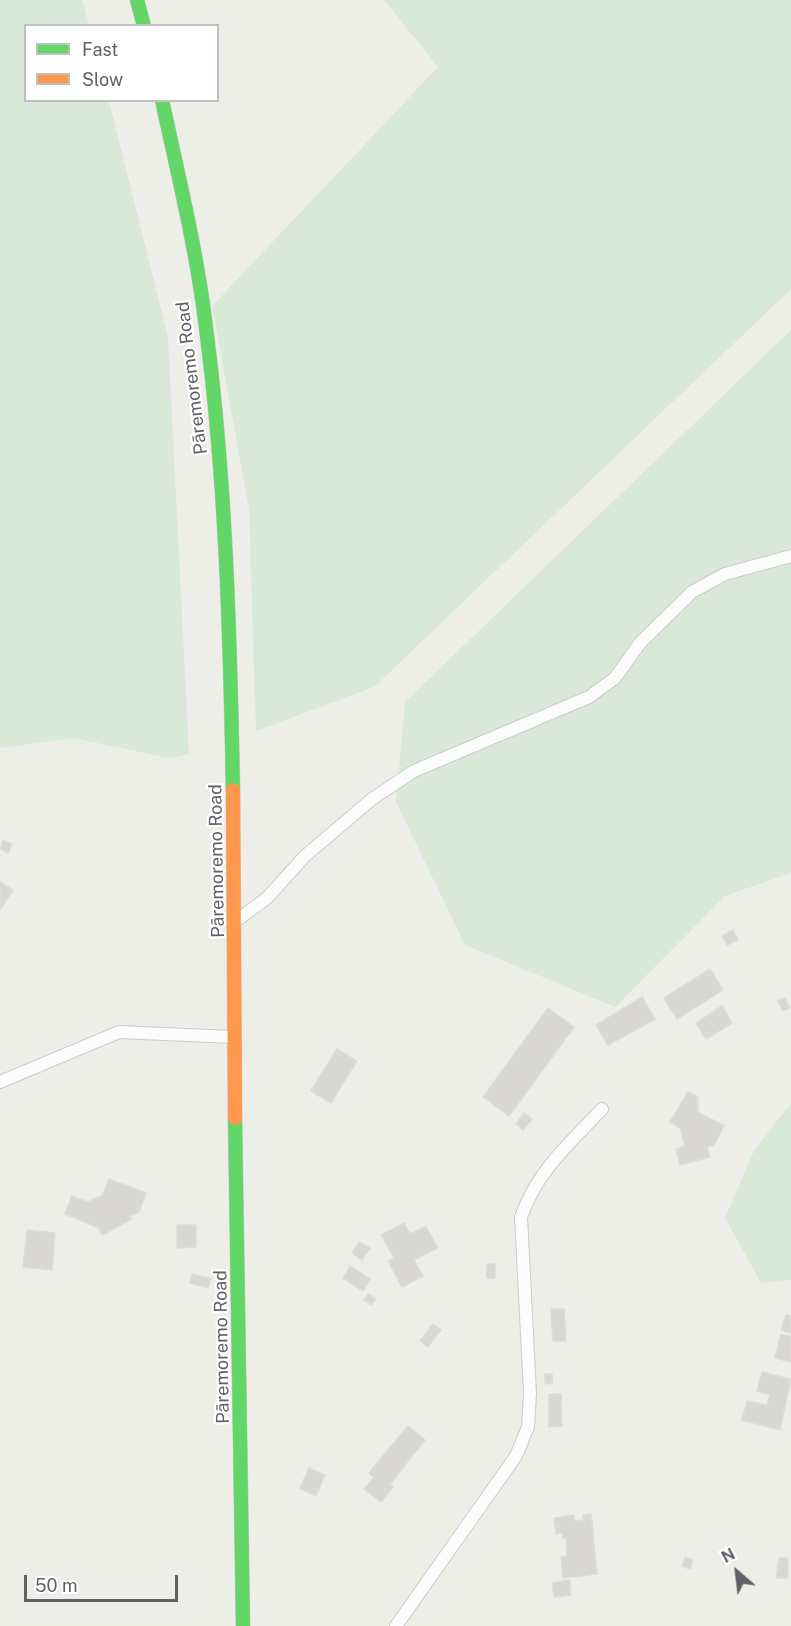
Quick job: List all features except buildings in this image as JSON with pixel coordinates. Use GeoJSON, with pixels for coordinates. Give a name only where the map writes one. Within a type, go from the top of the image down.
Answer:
{"type":"FeatureCollection","features":[{"type":"Feature","properties":{"kind":"street"},"geometry":{"type":"LineString","coordinates":[[136,0],[143,24]]}},
{"type":"Feature","properties":{"kind":"street","name":"Pāremoremo Road"},"geometry":{"type":"LineString","coordinates":[[162,102],[186,212],[206,325],[219,439],[229,590],[236,920],[234,1038],[243,1626]]}},
{"type":"Feature","properties":{"kind":"lane"},"geometry":{"type":"LineString","coordinates":[[236,920],[267,898],[305,856],[372,799],[414,771],[589,697],[615,678],[640,643],[692,592],[725,574],[791,556]]}},
{"type":"Feature","properties":{"kind":"lane"},"geometry":{"type":"LineString","coordinates":[[0,1082],[119,1032],[234,1038]]}},
{"type":"Feature","properties":{"kind":"lane"},"geometry":{"type":"LineString","coordinates":[[396,1626],[516,1456],[528,1427],[530,1393],[521,1217],[530,1192],[544,1171],[602,1109]]}},
{"type":"Feature","properties":{"kind":"green space"},"geometry":{"type":"Polygon","coordinates":[[[0,0],[82,0],[89,24],[24,24],[24,102],[109,102],[168,337],[189,754],[169,758],[73,738],[0,748],[0,0]]]}},
{"type":"Feature","properties":{"kind":"green space"},"geometry":{"type":"Polygon","coordinates":[[[384,0],[791,0],[791,289],[374,687],[256,731],[249,509],[212,306],[438,67],[384,0]]]}},
{"type":"Feature","properties":{"kind":"green space"},"geometry":{"type":"Polygon","coordinates":[[[791,330],[791,873],[725,896],[615,1007],[465,945],[396,802],[405,702],[791,330]]]}},
{"type":"Feature","properties":{"kind":"green space"},"geometry":{"type":"Polygon","coordinates":[[[791,1103],[791,1280],[761,1283],[725,1218],[754,1151],[791,1103]]]}},
{"type":"Feature","properties":{"kind":"traffic: fast"},"geometry":{"type":"LineString","coordinates":[[137,0],[143,24]]}},
{"type":"Feature","properties":{"kind":"traffic: fast"},"geometry":{"type":"LineString","coordinates":[[162,102],[198,270],[213,385],[226,558],[233,790]]}},
{"type":"Feature","properties":{"kind":"traffic: fast"},"geometry":{"type":"LineString","coordinates":[[235,1118],[243,1626]]}},
{"type":"Feature","properties":{"kind":"traffic: slow"},"geometry":{"type":"LineString","coordinates":[[233,790],[235,1118]]}}]}
